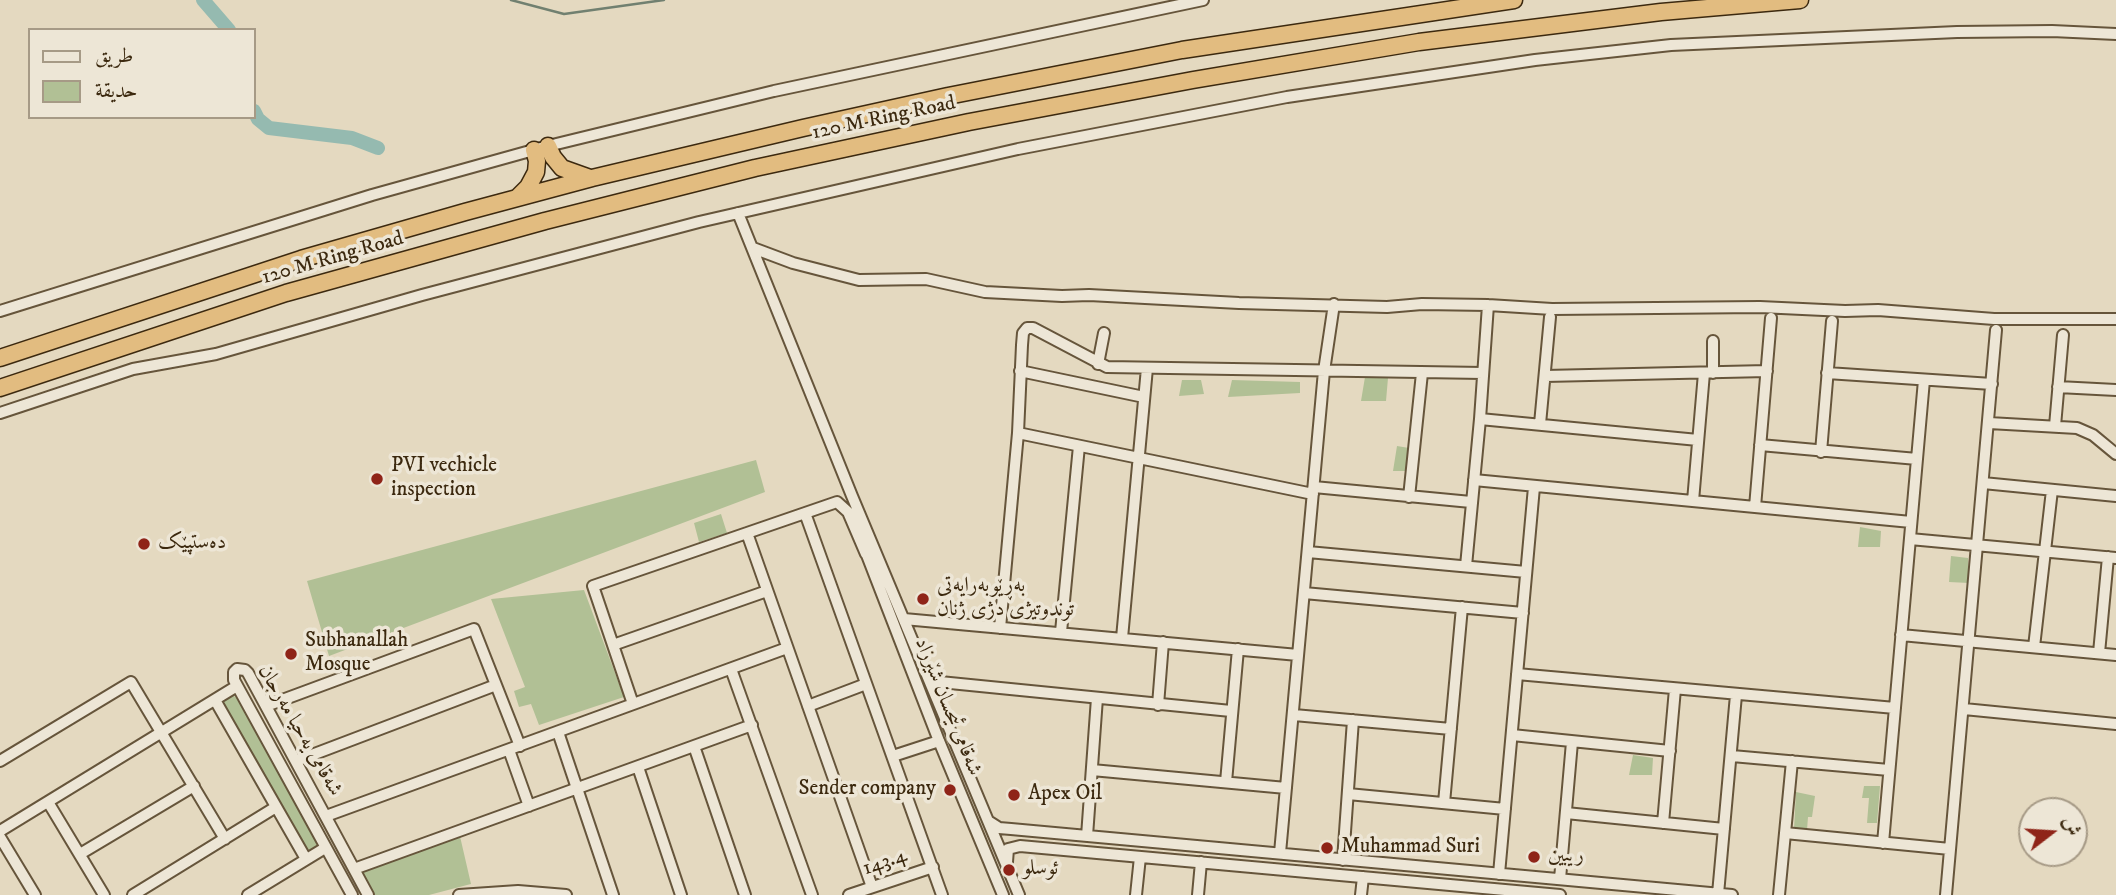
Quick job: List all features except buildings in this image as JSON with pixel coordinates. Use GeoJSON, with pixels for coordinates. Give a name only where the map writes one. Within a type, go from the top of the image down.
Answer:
{"type":"FeatureCollection","features":[{"type":"Feature","properties":{"kind":"highway","name":"120 M Ring Road"},"geometry":{"type":"LineString","coordinates":[[0,358],[301,259],[592,178],[935,99],[1169,52],[1514,0]]}},
{"type":"Feature","properties":{"kind":"highway","name":"120 M Ring Road"},"geometry":{"type":"LineString","coordinates":[[0,388],[286,293],[439,249],[755,168],[889,139],[1193,80],[1419,42],[1661,12],[1800,0]]}},
{"type":"Feature","properties":{"kind":"highway"},"geometry":{"type":"LineString","coordinates":[[514,199],[534,177],[541,148],[562,168],[592,178]]}},
{"type":"Feature","properties":{"kind":"street"},"geometry":{"type":"LineString","coordinates":[[0,311],[372,195],[541,148],[774,91],[1203,0]]}},
{"type":"Feature","properties":{"kind":"street"},"geometry":{"type":"LineString","coordinates":[[0,413],[133,369],[216,354],[436,292],[738,213],[1032,146],[1287,97],[1535,60],[1671,45],[1957,32],[2116,34]]}},
{"type":"Feature","properties":{"kind":"street","name":"شەقامی ئیحسان شێرزاد"},"geometry":{"type":"LineString","coordinates":[[738,213],[866,531],[1019,895]]}},
{"type":"Feature","properties":{"kind":"street"},"geometry":{"type":"LineString","coordinates":[[752,248],[793,263],[859,280],[926,279],[985,292],[1387,307],[1422,304],[1552,309],[1771,307],[1878,310],[1994,319],[2116,320]]}},
{"type":"Feature","properties":{"kind":"street"},"geometry":{"type":"LineString","coordinates":[[1280,853],[1324,371],[1334,304]]}},
{"type":"Feature","properties":{"kind":"street"},"geometry":{"type":"LineString","coordinates":[[1466,566],[1488,305]]}},
{"type":"Feature","properties":{"kind":"street"},"geometry":{"type":"LineString","coordinates":[[1539,424],[1550,317]]}},
{"type":"Feature","properties":{"kind":"street"},"geometry":{"type":"LineString","coordinates":[[1755,507],[1772,318]]}},
{"type":"Feature","properties":{"kind":"street"},"geometry":{"type":"LineString","coordinates":[[1821,452],[1832,321]]}},
{"type":"Feature","properties":{"kind":"street"},"geometry":{"type":"LineString","coordinates":[[1000,628],[1018,433],[1023,333],[1027,328],[1033,328],[1107,367],[1483,373]]}},
{"type":"Feature","properties":{"kind":"street"},"geometry":{"type":"LineString","coordinates":[[1946,895],[1996,330]]}},
{"type":"Feature","properties":{"kind":"street"},"geometry":{"type":"LineString","coordinates":[[1098,364],[1104,332]]}},
{"type":"Feature","properties":{"kind":"street"},"geometry":{"type":"LineString","coordinates":[[2055,426],[2063,335]]}},
{"type":"Feature","properties":{"kind":"street"},"geometry":{"type":"LineString","coordinates":[[1693,501],[1698,440],[1713,341]]}},
{"type":"Feature","properties":{"kind":"street"},"geometry":{"type":"LineString","coordinates":[[1122,638],[1147,368]]}},
{"type":"Feature","properties":{"kind":"street"},"geometry":{"type":"LineString","coordinates":[[1020,371],[1144,397]]}},
{"type":"Feature","properties":{"kind":"street"},"geometry":{"type":"LineString","coordinates":[[1545,376],[1767,371]]}},
{"type":"Feature","properties":{"kind":"street"},"geometry":{"type":"LineString","coordinates":[[1409,497],[1422,373]]}},
{"type":"Feature","properties":{"kind":"street"},"geometry":{"type":"LineString","coordinates":[[1827,373],[1992,384]]}},
{"type":"Feature","properties":{"kind":"street"},"geometry":{"type":"LineString","coordinates":[[1883,843],[1924,380]]}},
{"type":"Feature","properties":{"kind":"street"},"geometry":{"type":"LineString","coordinates":[[2058,387],[2116,390]]}},
{"type":"Feature","properties":{"kind":"street"},"geometry":{"type":"LineString","coordinates":[[1480,419],[1698,440]]}},
{"type":"Feature","properties":{"kind":"street"},"geometry":{"type":"LineString","coordinates":[[1989,423],[2055,426],[2085,431],[2116,454]]}},
{"type":"Feature","properties":{"kind":"street"},"geometry":{"type":"LineString","coordinates":[[1018,433],[1313,490],[1471,502]]}},
{"type":"Feature","properties":{"kind":"street"},"geometry":{"type":"LineString","coordinates":[[1760,445],[1917,459]]}},
{"type":"Feature","properties":{"kind":"street"},"geometry":{"type":"LineString","coordinates":[[1061,632],[1079,446]]}},
{"type":"Feature","properties":{"kind":"street"},"geometry":{"type":"LineString","coordinates":[[1474,480],[1911,522]]}},
{"type":"Feature","properties":{"kind":"street"},"geometry":{"type":"LineString","coordinates":[[1983,483],[2116,496]]}},
{"type":"Feature","properties":{"kind":"street"},"geometry":{"type":"LineString","coordinates":[[1499,874],[1534,487]]}},
{"type":"Feature","properties":{"kind":"street"},"geometry":{"type":"LineString","coordinates":[[2034,647],[2052,490]]}},
{"type":"Feature","properties":{"kind":"street"},"geometry":{"type":"LineString","coordinates":[[633,704],[593,586],[837,502],[843,505],[866,554]]}},
{"type":"Feature","properties":{"kind":"street"},"geometry":{"type":"LineString","coordinates":[[805,513],[942,895]]}},
{"type":"Feature","properties":{"kind":"street","name":"شەقامی ئیحسان شێرزاد"},"geometry":{"type":"LineString","coordinates":[[866,531],[866,554],[951,772],[1003,895]]}},
{"type":"Feature","properties":{"kind":"street"},"geometry":{"type":"LineString","coordinates":[[747,533],[872,887]]}},
{"type":"Feature","properties":{"kind":"street"},"geometry":{"type":"LineString","coordinates":[[1910,539],[2112,557],[2099,653]]}},
{"type":"Feature","properties":{"kind":"street"},"geometry":{"type":"LineString","coordinates":[[1308,552],[1526,572]]}},
{"type":"Feature","properties":{"kind":"street"},"geometry":{"type":"LineString","coordinates":[[613,645],[767,591]]}},
{"type":"Feature","properties":{"kind":"street"},"geometry":{"type":"LineString","coordinates":[[1304,593],[1523,613]]}},
{"type":"Feature","properties":{"kind":"street"},"geometry":{"type":"LineString","coordinates":[[1444,803],[1462,607]]}},
{"type":"Feature","properties":{"kind":"street"},"geometry":{"type":"LineString","coordinates":[[904,619],[1298,655]]}},
{"type":"Feature","properties":{"kind":"street"},"geometry":{"type":"LineString","coordinates":[[266,706],[474,629],[496,685],[529,806]]}},
{"type":"Feature","properties":{"kind":"street"},"geometry":{"type":"LineString","coordinates":[[1901,635],[2116,655]]}},
{"type":"Feature","properties":{"kind":"street"},"geometry":{"type":"LineString","coordinates":[[1158,705],[1163,642]]}},
{"type":"Feature","properties":{"kind":"street"},"geometry":{"type":"LineString","coordinates":[[326,816],[787,648]]}},
{"type":"Feature","properties":{"kind":"street"},"geometry":{"type":"LineString","coordinates":[[1226,782],[1238,649]]}},
{"type":"Feature","properties":{"kind":"street","name":"شەقامی یەحیا مەرجان"},"geometry":{"type":"LineString","coordinates":[[352,895],[237,686],[234,672],[242,668],[248,673],[368,895]]}},
{"type":"Feature","properties":{"kind":"street"},"geometry":{"type":"LineString","coordinates":[[731,669],[812,895]]}},
{"type":"Feature","properties":{"kind":"street"},"geometry":{"type":"LineString","coordinates":[[1517,674],[1895,708]]}},
{"type":"Feature","properties":{"kind":"street"},"geometry":{"type":"LineString","coordinates":[[930,681],[1231,711]]}},
{"type":"Feature","properties":{"kind":"street"},"geometry":{"type":"LineString","coordinates":[[0,761],[131,682],[225,839]]}},
{"type":"Feature","properties":{"kind":"street"},"geometry":{"type":"LineString","coordinates":[[808,706],[866,684]]}},
{"type":"Feature","properties":{"kind":"street"},"geometry":{"type":"LineString","coordinates":[[296,761],[496,685]]}},
{"type":"Feature","properties":{"kind":"street"},"geometry":{"type":"LineString","coordinates":[[0,831],[237,686]]}},
{"type":"Feature","properties":{"kind":"street"},"geometry":{"type":"LineString","coordinates":[[1663,823],[1675,689]]}},
{"type":"Feature","properties":{"kind":"street"},"geometry":{"type":"LineString","coordinates":[[1718,894],[1737,695]]}},
{"type":"Feature","properties":{"kind":"street"},"geometry":{"type":"LineString","coordinates":[[1087,836],[1097,698]]}},
{"type":"Feature","properties":{"kind":"street"},"geometry":{"type":"LineString","coordinates":[[215,700],[306,859]]}},
{"type":"Feature","properties":{"kind":"street"},"geometry":{"type":"LineString","coordinates":[[1964,709],[2116,724]]}},
{"type":"Feature","properties":{"kind":"street"},"geometry":{"type":"LineString","coordinates":[[1294,715],[1451,729]]}},
{"type":"Feature","properties":{"kind":"street"},"geometry":{"type":"LineString","coordinates":[[1343,860],[1353,720]]}},
{"type":"Feature","properties":{"kind":"street"},"geometry":{"type":"LineString","coordinates":[[354,869],[752,725]]}},
{"type":"Feature","properties":{"kind":"street"},"geometry":{"type":"LineString","coordinates":[[558,732],[613,895]]}},
{"type":"Feature","properties":{"kind":"street"},"geometry":{"type":"LineString","coordinates":[[1512,735],[1670,751]]}},
{"type":"Feature","properties":{"kind":"street"},"geometry":{"type":"LineString","coordinates":[[892,756],[939,741]]}},
{"type":"Feature","properties":{"kind":"street"},"geometry":{"type":"LineString","coordinates":[[1560,879],[1572,742]]}},
{"type":"Feature","properties":{"kind":"street"},"geometry":{"type":"LineString","coordinates":[[694,746],[745,895]]}},
{"type":"Feature","properties":{"kind":"street"},"geometry":{"type":"LineString","coordinates":[[1732,756],[1889,770]]}},
{"type":"Feature","properties":{"kind":"street"},"geometry":{"type":"LineString","coordinates":[[1779,895],[1792,761]]}},
{"type":"Feature","properties":{"kind":"street"},"geometry":{"type":"LineString","coordinates":[[951,772],[965,766]]}},
{"type":"Feature","properties":{"kind":"street"},"geometry":{"type":"LineString","coordinates":[[638,767],[681,895]]}},
{"type":"Feature","properties":{"kind":"street"},"geometry":{"type":"LineString","coordinates":[[1092,770],[1286,788]]}},
{"type":"Feature","properties":{"kind":"street"},"geometry":{"type":"LineString","coordinates":[[80,854],[194,786]]}},
{"type":"Feature","properties":{"kind":"street"},"geometry":{"type":"LineString","coordinates":[[1348,794],[1505,809]]}},
{"type":"Feature","properties":{"kind":"street"},"geometry":{"type":"LineString","coordinates":[[48,802],[104,895]]}},
{"type":"Feature","properties":{"kind":"street"},"geometry":{"type":"LineString","coordinates":[[133,895],[276,807]]}},
{"type":"Feature","properties":{"kind":"street"},"geometry":{"type":"LineString","coordinates":[[1566,813],[1724,829]]}},
{"type":"Feature","properties":{"kind":"street"},"geometry":{"type":"LineString","coordinates":[[988,821],[999,828],[1560,879],[1611,890],[1732,895]]}},
{"type":"Feature","properties":{"kind":"street"},"geometry":{"type":"LineString","coordinates":[[1020,830],[1015,839],[1020,846]]}},
{"type":"Feature","properties":{"kind":"street"},"geometry":{"type":"LineString","coordinates":[[1785,833],[1950,849]]}},
{"type":"Feature","properties":{"kind":"street"},"geometry":{"type":"LineString","coordinates":[[0,837],[35,895]]}},
{"type":"Feature","properties":{"kind":"street"},"geometry":{"type":"LineString","coordinates":[[1007,865],[1008,849],[1020,846],[1560,895]]}},
{"type":"Feature","properties":{"kind":"street"},"geometry":{"type":"LineString","coordinates":[[248,895],[325,848]]}},
{"type":"Feature","properties":{"kind":"street"},"geometry":{"type":"LineString","coordinates":[[1304,872],[1306,856]]}},
{"type":"Feature","properties":{"kind":"street"},"geometry":{"type":"LineString","coordinates":[[1136,895],[1140,857]]}},
{"type":"Feature","properties":{"kind":"street"},"geometry":{"type":"LineString","coordinates":[[1198,895],[1201,862]]}},
{"type":"Feature","properties":{"kind":"street","name":"143.4"},"geometry":{"type":"LineString","coordinates":[[849,895],[933,867]]}},
{"type":"Feature","properties":{"kind":"street"},"geometry":{"type":"LineString","coordinates":[[1361,895],[1363,877]]}},
{"type":"Feature","properties":{"kind":"street"},"geometry":{"type":"LineString","coordinates":[[1419,895],[1421,882]]}},
{"type":"Feature","properties":{"kind":"street"},"geometry":{"type":"LineString","coordinates":[[459,895],[518,891],[566,895]]}},
{"type":"Feature","properties":{"kind":"green space"},"geometry":{"type":"Polygon","coordinates":[[[1365,377],[1388,378],[1386,401],[1361,401],[1365,377]]]}},
{"type":"Feature","properties":{"kind":"green space"},"geometry":{"type":"Polygon","coordinates":[[[1182,380],[1201,380],[1204,394],[1179,396],[1182,380]]]}},
{"type":"Feature","properties":{"kind":"green space"},"geometry":{"type":"Polygon","coordinates":[[[1232,380],[1300,382],[1300,393],[1228,397],[1232,380]]]}},
{"type":"Feature","properties":{"kind":"green space"},"geometry":{"type":"Polygon","coordinates":[[[1397,446],[1409,448],[1407,471],[1393,471],[1397,446]]]}},
{"type":"Feature","properties":{"kind":"green space"},"geometry":{"type":"Polygon","coordinates":[[[756,460],[765,492],[329,656],[307,581],[756,460]]]}},
{"type":"Feature","properties":{"kind":"green space"},"geometry":{"type":"Polygon","coordinates":[[[721,514],[727,533],[699,542],[694,523],[721,514]]]}},
{"type":"Feature","properties":{"kind":"green space"},"geometry":{"type":"Polygon","coordinates":[[[1860,527],[1881,531],[1880,547],[1858,547],[1860,527]]]}},
{"type":"Feature","properties":{"kind":"green space"},"geometry":{"type":"Polygon","coordinates":[[[1951,556],[1968,558],[1969,583],[1949,582],[1951,556]]]}},
{"type":"Feature","properties":{"kind":"green space"},"geometry":{"type":"Polygon","coordinates":[[[584,590],[624,697],[539,725],[531,704],[519,707],[514,691],[525,687],[491,599],[584,590]]]}},
{"type":"Feature","properties":{"kind":"green space"},"geometry":{"type":"Polygon","coordinates":[[[228,692],[237,698],[289,780],[325,848],[306,859],[215,700],[228,692]]]}},
{"type":"Feature","properties":{"kind":"green space"},"geometry":{"type":"Polygon","coordinates":[[[1633,755],[1653,758],[1652,775],[1629,775],[1633,755]]]}},
{"type":"Feature","properties":{"kind":"green space"},"geometry":{"type":"Polygon","coordinates":[[[1864,786],[1880,786],[1877,823],[1867,823],[1869,798],[1862,798],[1864,786]]]}},
{"type":"Feature","properties":{"kind":"green space"},"geometry":{"type":"Polygon","coordinates":[[[1796,792],[1815,796],[1807,830],[1794,829],[1796,792]]]}},
{"type":"Feature","properties":{"kind":"green space"},"geometry":{"type":"Polygon","coordinates":[[[459,832],[471,884],[429,895],[368,895],[354,869],[459,832]]]}},
{"type":"Feature","properties":{"kind":"waterway"},"geometry":{"type":"LineString","coordinates":[[203,0],[227,28]]}},
{"type":"Feature","properties":{"kind":"waterway"},"geometry":{"type":"LineString","coordinates":[[511,0],[564,14],[664,0]]}},
{"type":"Feature","properties":{"kind":"waterway"},"geometry":{"type":"LineString","coordinates":[[256,115],[269,128],[352,138],[378,148]]}},
{"type":"Feature","properties":{"kind":"place","name":"PVI vechicle inspection"},"geometry":{"type":"Point","coordinates":[377,479]}},
{"type":"Feature","properties":{"kind":"place","name":"دەستپێک"},"geometry":{"type":"Point","coordinates":[144,544]}},
{"type":"Feature","properties":{"kind":"place","name":"بەڕێوبەرایەتی توندوتیژی دژی ژنان"},"geometry":{"type":"Point","coordinates":[923,599]}},
{"type":"Feature","properties":{"kind":"place","name":"Subhanallah Mosque"},"geometry":{"type":"Point","coordinates":[291,654]}},
{"type":"Feature","properties":{"kind":"place","name":"Sender company"},"geometry":{"type":"Point","coordinates":[950,790]}},
{"type":"Feature","properties":{"kind":"place","name":"Apex Oil"},"geometry":{"type":"Point","coordinates":[1014,795]}},
{"type":"Feature","properties":{"kind":"place","name":"Muhammad Suri"},"geometry":{"type":"Point","coordinates":[1327,848]}},
{"type":"Feature","properties":{"kind":"place","name":"ريبين"},"geometry":{"type":"Point","coordinates":[1534,857]}},
{"type":"Feature","properties":{"kind":"place","name":"ئوسلو"},"geometry":{"type":"Point","coordinates":[1009,870]}}]}
